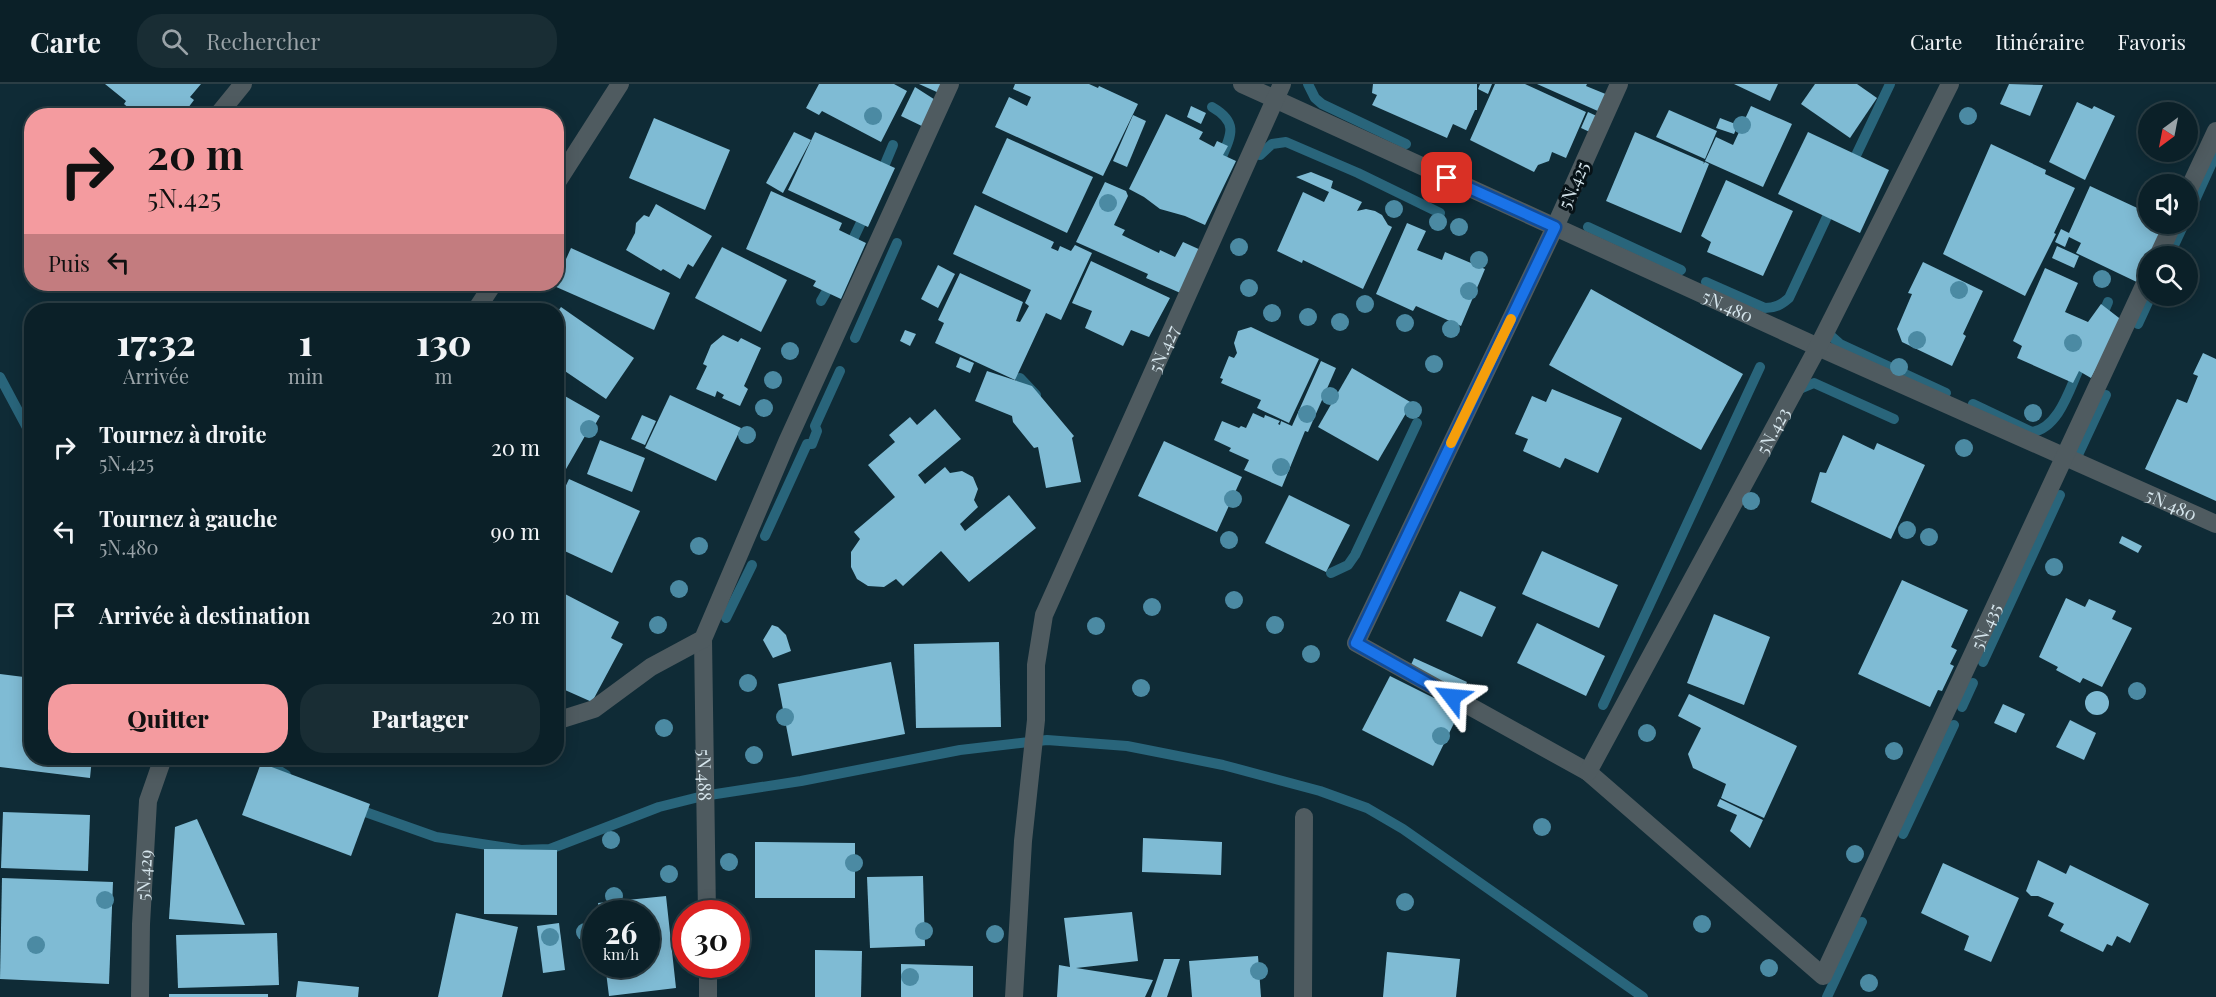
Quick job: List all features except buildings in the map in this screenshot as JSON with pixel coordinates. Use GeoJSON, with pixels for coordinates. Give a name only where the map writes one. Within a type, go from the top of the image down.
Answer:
{"type":"FeatureCollection","features":[{"type":"Feature","properties":{"kind":"street"},"geometry":{"type":"LineString","coordinates":[[224,108],[243,84]]}},
{"type":"Feature","properties":{"kind":"street"},"geometry":{"type":"LineString","coordinates":[[564,172],[620,84]]}},
{"type":"Feature","properties":{"kind":"street"},"geometry":{"type":"LineString","coordinates":[[564,718],[594,709],[651,667],[703,639],[787,442],[950,84]]}},
{"type":"Feature","properties":{"kind":"street","name":"5N.480"},"geometry":{"type":"LineString","coordinates":[[1242,84],[1278,92],[1555,227],[2216,524]]}},
{"type":"Feature","properties":{"kind":"street","name":"5N.425"},"geometry":{"type":"LineString","coordinates":[[1588,772],[1356,643],[1555,227],[1619,84]]}},
{"type":"Feature","properties":{"kind":"street","name":"5N.423"},"geometry":{"type":"LineString","coordinates":[[1588,772],[1818,347],[1950,84]]}},
{"type":"Feature","properties":{"kind":"street","name":"5N.427"},"geometry":{"type":"LineString","coordinates":[[1014,997],[1023,841],[1036,720],[1036,665],[1044,615],[1278,92]]}},
{"type":"Feature","properties":{"kind":"street"},"geometry":{"type":"LineString","coordinates":[[2196,174],[2216,131]]}},
{"type":"Feature","properties":{"kind":"street","name":"5N.435"},"geometry":{"type":"LineString","coordinates":[[1588,772],[1823,976],[2138,298]]}},
{"type":"Feature","properties":{"kind":"street","name":"5N.488"},"geometry":{"type":"LineString","coordinates":[[703,639],[707,900]]}},
{"type":"Feature","properties":{"kind":"street","name":"5N.429"},"geometry":{"type":"LineString","coordinates":[[140,997],[141,924],[148,801],[161,765]]}},
{"type":"Feature","properties":{"kind":"street"},"geometry":{"type":"LineString","coordinates":[[1303,997],[1304,817]]}},
{"type":"Feature","properties":{"kind":"street"},"geometry":{"type":"LineString","coordinates":[[708,978],[708,997]]}},
{"type":"Feature","properties":{"kind":"waterway"},"geometry":{"type":"LineString","coordinates":[[1308,84],[1315,98],[1322,104],[1406,144]]}},
{"type":"Feature","properties":{"kind":"waterway"},"geometry":{"type":"LineString","coordinates":[[1850,168],[1890,84]]}},
{"type":"Feature","properties":{"kind":"waterway"},"geometry":{"type":"LineString","coordinates":[[1212,107],[1229,123],[1230,136],[1221,159]]}},
{"type":"Feature","properties":{"kind":"waterway"},"geometry":{"type":"LineString","coordinates":[[1260,155],[1272,144],[1286,142],[1358,173],[1440,213]]}},
{"type":"Feature","properties":{"kind":"waterway"},"geometry":{"type":"LineString","coordinates":[[880,176],[893,145]]}},
{"type":"Feature","properties":{"kind":"waterway"},"geometry":{"type":"LineString","coordinates":[[2198,194],[2216,154]]}},
{"type":"Feature","properties":{"kind":"waterway"},"geometry":{"type":"LineString","coordinates":[[1706,282],[1765,308],[1781,304],[1789,298],[1832,206]]}},
{"type":"Feature","properties":{"kind":"waterway"},"geometry":{"type":"LineString","coordinates":[[848,250],[866,212]]}},
{"type":"Feature","properties":{"kind":"waterway"},"geometry":{"type":"LineString","coordinates":[[1588,227],[1681,270]]}},
{"type":"Feature","properties":{"kind":"waterway"},"geometry":{"type":"LineString","coordinates":[[2174,246],[2179,234]]}},
{"type":"Feature","properties":{"kind":"waterway"},"geometry":{"type":"LineString","coordinates":[[855,338],[897,243]]}},
{"type":"Feature","properties":{"kind":"waterway"},"geometry":{"type":"LineString","coordinates":[[821,301],[833,280]]}},
{"type":"Feature","properties":{"kind":"waterway"},"geometry":{"type":"LineString","coordinates":[[2100,321],[2108,302]]}},
{"type":"Feature","properties":{"kind":"waterway"},"geometry":{"type":"LineString","coordinates":[[2138,324],[2146,306]]}},
{"type":"Feature","properties":{"kind":"waterway"},"geometry":{"type":"LineString","coordinates":[[1828,327],[1831,336],[1840,344],[1946,393]]}},
{"type":"Feature","properties":{"kind":"waterway"},"geometry":{"type":"LineString","coordinates":[[1603,705],[1760,367]]}},
{"type":"Feature","properties":{"kind":"waterway"},"geometry":{"type":"LineString","coordinates":[[765,536],[807,444],[812,444],[817,431],[815,426],[840,371]]}},
{"type":"Feature","properties":{"kind":"waterway"},"geometry":{"type":"LineString","coordinates":[[1973,404],[2032,432],[2049,424],[2056,416],[2078,371]]}},
{"type":"Feature","properties":{"kind":"waterway"},"geometry":{"type":"LineString","coordinates":[[0,377],[24,422]]}},
{"type":"Feature","properties":{"kind":"waterway"},"geometry":{"type":"LineString","coordinates":[[1020,378],[1036,395]]}},
{"type":"Feature","properties":{"kind":"waterway"},"geometry":{"type":"LineString","coordinates":[[1795,391],[1814,383],[1894,419]]}},
{"type":"Feature","properties":{"kind":"waterway"},"geometry":{"type":"LineString","coordinates":[[2078,455],[2106,395]]}},
{"type":"Feature","properties":{"kind":"waterway"},"geometry":{"type":"LineString","coordinates":[[1331,573],[1348,565],[1355,555],[1417,423]]}},
{"type":"Feature","properties":{"kind":"waterway"},"geometry":{"type":"LineString","coordinates":[[1983,662],[2060,495]]}},
{"type":"Feature","properties":{"kind":"waterway"},"geometry":{"type":"LineString","coordinates":[[726,618],[752,565]]}},
{"type":"Feature","properties":{"kind":"waterway"},"geometry":{"type":"LineString","coordinates":[[1962,707],[1973,683]]}},
{"type":"Feature","properties":{"kind":"waterway"},"geometry":{"type":"LineString","coordinates":[[1903,834],[1954,725]]}},
{"type":"Feature","properties":{"kind":"waterway"},"geometry":{"type":"LineString","coordinates":[[354,808],[436,837],[521,850],[550,849],[659,807],[703,796],[801,781],[960,750],[1047,740],[1127,746],[1223,765],[1320,791],[1367,808],[1403,829],[1643,997]]}},
{"type":"Feature","properties":{"kind":"waterway"},"geometry":{"type":"LineString","coordinates":[[270,765],[286,775]]}},
{"type":"Feature","properties":{"kind":"waterway"},"geometry":{"type":"LineString","coordinates":[[1827,997],[1862,922]]}},
{"type":"Feature","properties":{"kind":"slow traffic"},"geometry":{"type":"LineString","coordinates":[[1451,443],[1511,319]]}},
{"type":"Feature","properties":{"kind":"route"},"geometry":{"type":"LineString","coordinates":[[1447,178],[1555,227],[1356,643],[1452,697]]}}]}
